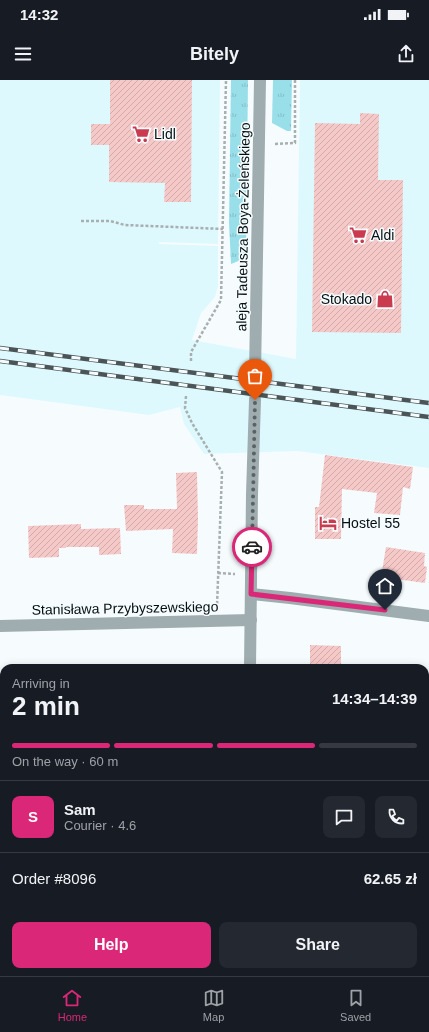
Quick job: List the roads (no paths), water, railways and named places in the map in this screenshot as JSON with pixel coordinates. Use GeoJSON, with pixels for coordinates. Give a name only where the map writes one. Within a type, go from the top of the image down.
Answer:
{"type":"FeatureCollection","features":[{"type":"Feature","properties":{"kind":"street","name":"aleja Tadeusza Boya-Żeleńskiego"},"geometry":{"type":"LineString","coordinates":[[255,374],[260,80]]}},
{"type":"Feature","properties":{"kind":"street"},"geometry":{"type":"LineString","coordinates":[[250,664],[252,494],[255,400]]}},
{"type":"Feature","properties":{"kind":"street"},"geometry":{"type":"LineString","coordinates":[[251,594],[297,598],[429,616]]}},
{"type":"Feature","properties":{"kind":"street","name":"Stanisława Przybyszewskiego"},"geometry":{"type":"LineString","coordinates":[[0,626],[251,620]]}},
{"type":"Feature","properties":{"kind":"tunnel"},"geometry":{"type":"LineString","coordinates":[[255,374],[255,400]]}},
{"type":"Feature","properties":{"kind":"railway"},"geometry":{"type":"LineString","coordinates":[[0,348],[429,403]]}},
{"type":"Feature","properties":{"kind":"railway"},"geometry":{"type":"LineString","coordinates":[[0,361],[429,417]]}},
{"type":"Feature","properties":{"kind":"place","name":"Lidl"},"geometry":{"type":"Point","coordinates":[141,134]}},
{"type":"Feature","properties":{"kind":"place","name":"Aldi"},"geometry":{"type":"Point","coordinates":[358,235]}},
{"type":"Feature","properties":{"kind":"place","name":"Stokado"},"geometry":{"type":"Point","coordinates":[385,299]}},
{"type":"Feature","properties":{"kind":"place","name":"Hostel 55"},"geometry":{"type":"Point","coordinates":[328,523]}}]}
